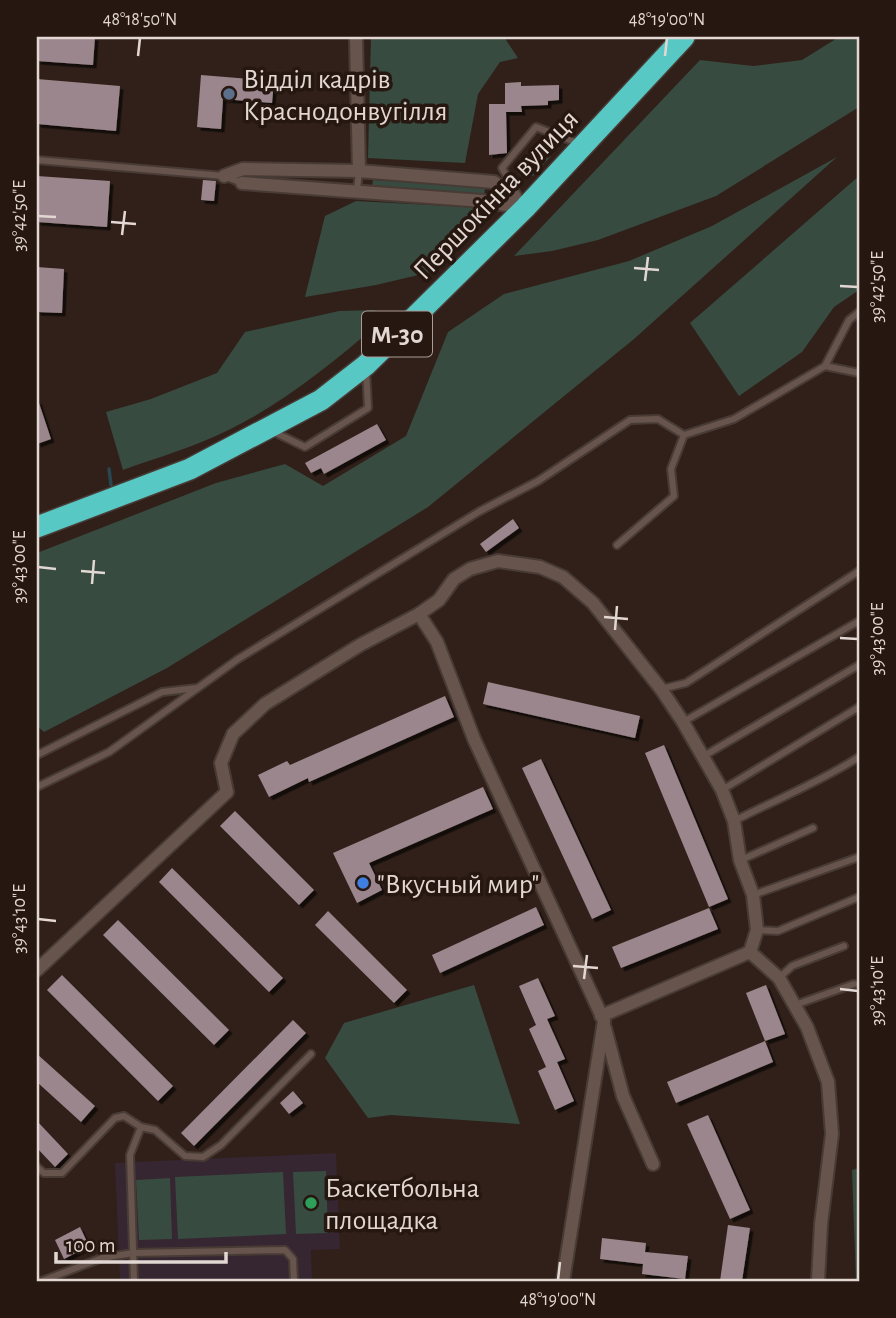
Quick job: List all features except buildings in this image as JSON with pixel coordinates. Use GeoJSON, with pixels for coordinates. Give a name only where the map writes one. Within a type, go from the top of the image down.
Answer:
{"type":"FeatureCollection","features":[{"type":"Feature","properties":{"kind":"highway","name":"Першокінна вулиця"},"geometry":{"type":"LineString","coordinates":[[37,527],[190,469],[321,400],[366,365],[525,208],[684,37]]}},
{"type":"Feature","properties":{"kind":"street"},"geometry":{"type":"LineString","coordinates":[[356,37],[359,171]]}},
{"type":"Feature","properties":{"kind":"street"},"geometry":{"type":"LineString","coordinates":[[224,176],[243,169],[359,171],[494,181],[525,208]]}},
{"type":"Feature","properties":{"kind":"street"},"geometry":{"type":"LineString","coordinates":[[242,183],[483,201],[525,208]]}},
{"type":"Feature","properties":{"kind":"street"},"geometry":{"type":"LineString","coordinates":[[37,970],[227,792],[221,763],[233,734],[265,704],[360,645],[419,614],[439,600],[454,579],[470,569],[498,561],[540,567],[563,577],[593,603],[662,690],[722,790],[734,821],[740,860],[753,895],[757,930],[750,952],[602,1019]]}},
{"type":"Feature","properties":{"kind":"street"},"geometry":{"type":"LineString","coordinates":[[419,614],[437,642],[474,739],[602,1019],[623,1096],[653,1164]]}},
{"type":"Feature","properties":{"kind":"street"},"geometry":{"type":"LineString","coordinates":[[750,952],[779,978],[807,1027],[828,1082],[832,1134],[821,1224],[818,1281]]}},
{"type":"Feature","properties":{"kind":"street"},"geometry":{"type":"LineString","coordinates":[[563,1281],[602,1019]]}},
{"type":"Feature","properties":{"kind":"lane"},"geometry":{"type":"LineString","coordinates":[[525,208],[502,169],[536,127],[582,145]]}},
{"type":"Feature","properties":{"kind":"lane"},"geometry":{"type":"LineString","coordinates":[[37,160],[224,176],[242,183]]}},
{"type":"Feature","properties":{"kind":"lane"},"geometry":{"type":"LineString","coordinates":[[357,190],[359,171]]}},
{"type":"Feature","properties":{"kind":"lane"},"geometry":{"type":"LineString","coordinates":[[37,786],[109,752],[239,659],[480,511],[538,481],[630,420],[658,419],[684,435],[734,419],[824,366],[849,320],[859,312]]}},
{"type":"Feature","properties":{"kind":"lane"},"geometry":{"type":"LineString","coordinates":[[270,429],[305,447],[368,408],[366,365]]}},
{"type":"Feature","properties":{"kind":"lane"},"geometry":{"type":"LineString","coordinates":[[824,366],[859,373]]}},
{"type":"Feature","properties":{"kind":"lane"},"geometry":{"type":"LineString","coordinates":[[617,545],[674,496],[671,469],[684,435]]}},
{"type":"Feature","properties":{"kind":"lane"},"geometry":{"type":"LineString","coordinates":[[662,690],[686,683],[859,570]]}},
{"type":"Feature","properties":{"kind":"lane"},"geometry":{"type":"LineString","coordinates":[[683,722],[859,621]]}},
{"type":"Feature","properties":{"kind":"lane"},"geometry":{"type":"LineString","coordinates":[[702,757],[859,664]]}},
{"type":"Feature","properties":{"kind":"lane"},"geometry":{"type":"LineString","coordinates":[[37,755],[162,692],[199,688]]}},
{"type":"Feature","properties":{"kind":"lane"},"geometry":{"type":"LineString","coordinates":[[722,790],[859,707]]}},
{"type":"Feature","properties":{"kind":"lane"},"geometry":{"type":"LineString","coordinates":[[734,821],[835,773],[859,757]]}},
{"type":"Feature","properties":{"kind":"lane"},"geometry":{"type":"LineString","coordinates":[[740,860],[813,828]]}},
{"type":"Feature","properties":{"kind":"lane"},"geometry":{"type":"LineString","coordinates":[[753,895],[859,857]]}},
{"type":"Feature","properties":{"kind":"lane"},"geometry":{"type":"LineString","coordinates":[[757,930],[778,931],[859,897]]}},
{"type":"Feature","properties":{"kind":"lane"},"geometry":{"type":"LineString","coordinates":[[779,978],[793,966],[844,946]]}},
{"type":"Feature","properties":{"kind":"lane"},"geometry":{"type":"LineString","coordinates":[[794,1005],[855,984]]}},
{"type":"Feature","properties":{"kind":"lane"},"geometry":{"type":"LineString","coordinates":[[37,1167],[44,1173],[62,1173],[115,1118],[124,1116],[141,1127],[155,1130],[185,1156],[203,1157],[221,1145],[311,1054]]}},
{"type":"Feature","properties":{"kind":"lane"},"geometry":{"type":"LineString","coordinates":[[134,1281],[130,1155],[141,1127]]}},
{"type":"Feature","properties":{"kind":"lane"},"geometry":{"type":"LineString","coordinates":[[42,1281],[102,1258],[133,1253],[285,1250],[293,1259],[294,1281]]}},
{"type":"Feature","properties":{"kind":"shaded area"},"geometry":{"type":"Polygon","coordinates":[[[336,1153],[340,1249],[311,1250],[312,1281],[120,1281],[115,1163],[336,1153]]]}},
{"type":"Feature","properties":{"kind":"green space"},"geometry":{"type":"Polygon","coordinates":[[[371,37],[504,37],[518,58],[500,62],[478,94],[465,163],[368,158],[371,37]]]}},
{"type":"Feature","properties":{"kind":"green space"},"geometry":{"type":"Polygon","coordinates":[[[839,37],[859,37],[859,107],[716,196],[598,240],[552,251],[514,256],[700,60],[753,66],[802,60],[839,37]]]}},
{"type":"Feature","properties":{"kind":"green space"},"geometry":{"type":"Polygon","coordinates":[[[535,146],[547,148],[551,156],[533,176],[521,176],[515,170],[535,146]]]}},
{"type":"Feature","properties":{"kind":"green space"},"geometry":{"type":"Polygon","coordinates":[[[837,157],[634,339],[428,507],[167,668],[44,732],[37,726],[37,553],[216,483],[285,464],[323,486],[406,436],[448,332],[504,294],[629,261],[712,226],[837,157]]]}},
{"type":"Feature","properties":{"kind":"green space"},"geometry":{"type":"Polygon","coordinates":[[[859,176],[859,290],[834,307],[802,352],[739,396],[690,323],[859,176]]]}},
{"type":"Feature","properties":{"kind":"green space"},"geometry":{"type":"Polygon","coordinates":[[[373,180],[485,188],[484,196],[372,188],[373,180]]]}},
{"type":"Feature","properties":{"kind":"green space"},"geometry":{"type":"Polygon","coordinates":[[[356,201],[486,208],[431,272],[305,297],[325,216],[356,201]]]}},
{"type":"Feature","properties":{"kind":"green space"},"geometry":{"type":"Polygon","coordinates":[[[375,310],[377,325],[316,375],[273,405],[204,441],[123,470],[106,412],[151,399],[217,373],[245,332],[339,311],[375,310]]]}},
{"type":"Feature","properties":{"kind":"green space"},"geometry":{"type":"Polygon","coordinates":[[[474,985],[520,1124],[391,1115],[368,1118],[325,1058],[344,1023],[474,985]]]}},
{"type":"Feature","properties":{"kind":"green space"},"geometry":{"type":"Polygon","coordinates":[[[859,1168],[859,1281],[856,1281],[852,1170],[859,1168]]]}},
{"type":"Feature","properties":{"kind":"green space","name":"Баскетбольна площадка"},"geometry":{"type":"Polygon","coordinates":[[[326,1171],[328,1233],[296,1234],[293,1172],[326,1171]]]}},
{"type":"Feature","properties":{"kind":"green space"},"geometry":{"type":"Polygon","coordinates":[[[283,1172],[286,1234],[178,1239],[175,1177],[283,1172]]]}},
{"type":"Feature","properties":{"kind":"green space"},"geometry":{"type":"Polygon","coordinates":[[[170,1178],[172,1239],[139,1240],[136,1180],[170,1178]]]}},
{"type":"Feature","properties":{"kind":"waterway"},"geometry":{"type":"LineString","coordinates":[[109,469],[111,485]]}},
{"type":"Feature","properties":{"kind":"place","name":"Відділ кадрів Краснодонвугілля"},"geometry":{"type":"Point","coordinates":[229,94]}},
{"type":"Feature","properties":{"kind":"place","name":"\"Вкусный мир\""},"geometry":{"type":"Point","coordinates":[363,883]}},
{"type":"Feature","properties":{"kind":"place","name":"Баскетбольна площадка"},"geometry":{"type":"Point","coordinates":[311,1203]}}]}
